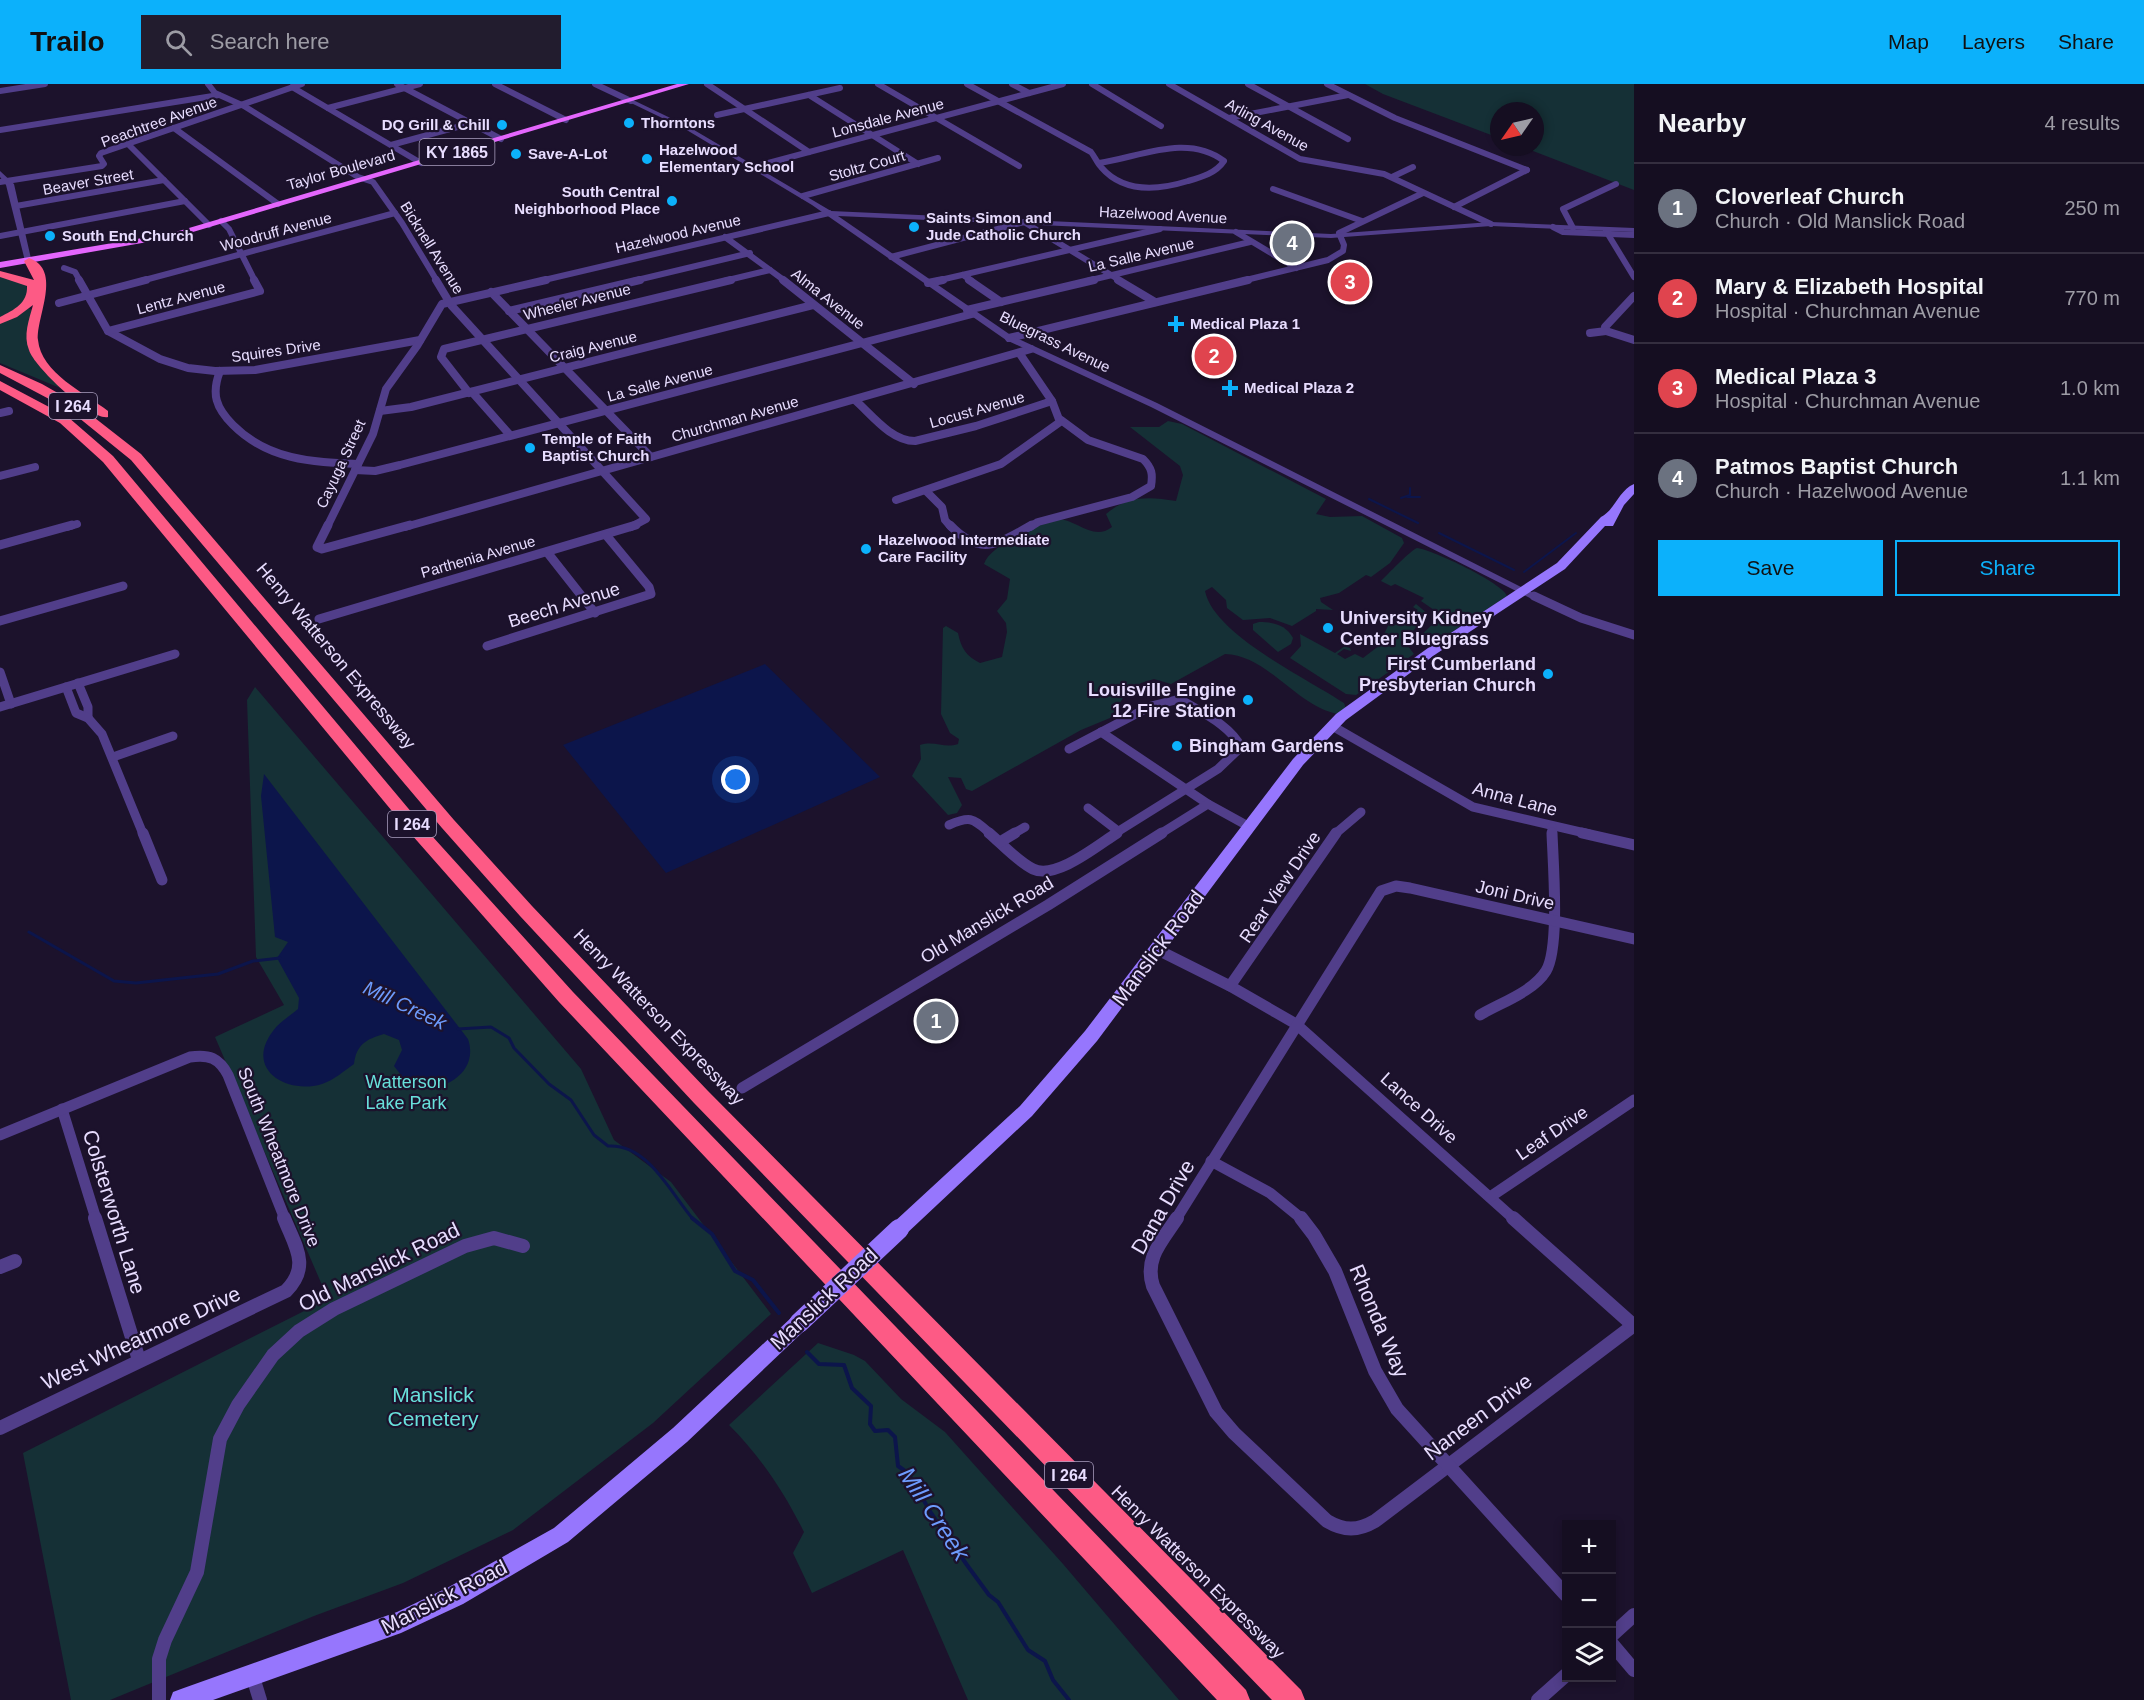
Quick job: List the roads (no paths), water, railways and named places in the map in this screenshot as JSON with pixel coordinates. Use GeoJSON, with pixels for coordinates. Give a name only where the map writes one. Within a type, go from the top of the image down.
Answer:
{"type":"FeatureCollection","features":[{"type":"Feature","properties":{"kind":"highway"},"geometry":{"type":"LineString","coordinates":[[0,321],[25,306],[33,294],[29,261]]}},
{"type":"Feature","properties":{"kind":"highway"},"geometry":{"type":"LineString","coordinates":[[29,261],[35,266],[42,293],[31,333],[35,352],[49,371],[110,419],[127,439],[136,458]]}},
{"type":"Feature","properties":{"kind":"highway"},"geometry":{"type":"LineString","coordinates":[[0,273],[21,278],[32,284]]}},
{"type":"Feature","properties":{"kind":"highway","name":"Henry Watterson Expressway"},"geometry":{"type":"LineString","coordinates":[[0,369],[75,407],[99,424],[136,458],[448,824],[526,911],[1038,1443],[1291,1700]]}},
{"type":"Feature","properties":{"kind":"highway","name":"I 264"},"geometry":{"type":"LineString","coordinates":[[0,385],[64,420],[97,447],[417,830],[566,997],[1236,1700]]}},
{"type":"Feature","properties":{"kind":"highway"},"geometry":{"type":"LineString","coordinates":[[0,394],[48,421],[100,463],[120,473]]}},
{"type":"Feature","properties":{"kind":"main road","name":"Taylor Boulevard"},"geometry":{"type":"LineString","coordinates":[[0,265],[164,237],[685,84]]}},
{"type":"Feature","properties":{"kind":"main road","name":"Manslick Road"},"geometry":{"type":"LineString","coordinates":[[181,1700],[401,1622],[455,1596],[561,1535],[680,1435],[1026,1111],[1093,1034],[1298,762],[1334,727],[1349,723],[1449,648],[1529,593],[1570,570],[1593,546],[1611,516],[1634,487]]}},
{"type":"Feature","properties":{"kind":"street"},"geometry":{"type":"LineString","coordinates":[[0,91],[45,84]]}},
{"type":"Feature","properties":{"kind":"street","name":"Bicknell Avenue"},"geometry":{"type":"LineString","coordinates":[[208,84],[219,95],[242,105],[365,179],[372,181],[395,213],[449,302],[646,519],[645,522]]}},
{"type":"Feature","properties":{"kind":"street","name":"Peachtree Avenue"},"geometry":{"type":"LineString","coordinates":[[4,182],[99,166],[104,164],[99,154],[302,84]]}},
{"type":"Feature","properties":{"kind":"street"},"geometry":{"type":"LineString","coordinates":[[397,84],[501,139]]}},
{"type":"Feature","properties":{"kind":"street"},"geometry":{"type":"LineString","coordinates":[[328,108],[420,84]]}},
{"type":"Feature","properties":{"kind":"street"},"geometry":{"type":"LineString","coordinates":[[495,84],[566,120]]}},
{"type":"Feature","properties":{"kind":"street","name":"Bluegrass Avenue"},"geometry":{"type":"LineString","coordinates":[[595,84],[687,128],[803,196],[1010,338],[1154,405],[1529,593]]}},
{"type":"Feature","properties":{"kind":"street"},"geometry":{"type":"LineString","coordinates":[[707,84],[809,152]]}},
{"type":"Feature","properties":{"kind":"street"},"geometry":{"type":"LineString","coordinates":[[878,84],[1019,166]]}},
{"type":"Feature","properties":{"kind":"street"},"geometry":{"type":"LineString","coordinates":[[967,84],[1091,152],[1099,163],[1113,175],[1141,190],[1149,191],[1196,180],[1224,162],[1211,152],[1181,146],[1099,163]]}},
{"type":"Feature","properties":{"kind":"street"},"geometry":{"type":"LineString","coordinates":[[1012,84],[1029,93]]}},
{"type":"Feature","properties":{"kind":"street","name":"Lonsdale Avenue"},"geometry":{"type":"LineString","coordinates":[[753,167],[1063,84]]}},
{"type":"Feature","properties":{"kind":"street"},"geometry":{"type":"LineString","coordinates":[[1092,84],[1161,126]]}},
{"type":"Feature","properties":{"kind":"street","name":"Arling Avenue"},"geometry":{"type":"LineString","coordinates":[[1169,84],[1307,161],[1367,170],[1392,177],[1491,224]]}},
{"type":"Feature","properties":{"kind":"street"},"geometry":{"type":"LineString","coordinates":[[1248,84],[1348,139]]}},
{"type":"Feature","properties":{"kind":"street"},"geometry":{"type":"LineString","coordinates":[[1327,84],[1395,118],[1527,170],[1454,207]]}},
{"type":"Feature","properties":{"kind":"street"},"geometry":{"type":"LineString","coordinates":[[292,87],[421,163]]}},
{"type":"Feature","properties":{"kind":"street"},"geometry":{"type":"LineString","coordinates":[[717,115],[840,88]]}},
{"type":"Feature","properties":{"kind":"street"},"geometry":{"type":"LineString","coordinates":[[0,129],[219,95]]}},
{"type":"Feature","properties":{"kind":"street"},"geometry":{"type":"LineString","coordinates":[[809,95],[918,164]]}},
{"type":"Feature","properties":{"kind":"street"},"geometry":{"type":"LineString","coordinates":[[1229,118],[1286,105],[1348,95]]}},
{"type":"Feature","properties":{"kind":"street"},"geometry":{"type":"LineString","coordinates":[[391,146],[472,123]]}},
{"type":"Feature","properties":{"kind":"street"},"geometry":{"type":"LineString","coordinates":[[174,128],[278,204]]}},
{"type":"Feature","properties":{"kind":"street"},"geometry":{"type":"LineString","coordinates":[[128,144],[209,225]]}},
{"type":"Feature","properties":{"kind":"street","name":"Stoltz Court"},"geometry":{"type":"LineString","coordinates":[[803,196],[938,158]]}},
{"type":"Feature","properties":{"kind":"street"},"geometry":{"type":"LineString","coordinates":[[1392,177],[1413,167]]}},
{"type":"Feature","properties":{"kind":"street"},"geometry":{"type":"LineString","coordinates":[[0,173],[16,207],[29,261]]}},
{"type":"Feature","properties":{"kind":"street","name":"Beaver Street"},"geometry":{"type":"LineString","coordinates":[[16,207],[164,180]]}},
{"type":"Feature","properties":{"kind":"street"},"geometry":{"type":"LineString","coordinates":[[1573,228],[1563,209],[1616,184]]}},
{"type":"Feature","properties":{"kind":"street"},"geometry":{"type":"LineString","coordinates":[[1273,189],[1318,202],[1362,221]]}},
{"type":"Feature","properties":{"kind":"street"},"geometry":{"type":"LineString","coordinates":[[1010,338],[1296,268],[1340,254],[1344,245],[1340,233],[1423,193]]}},
{"type":"Feature","properties":{"kind":"street"},"geometry":{"type":"LineString","coordinates":[[0,236],[185,201]]}},
{"type":"Feature","properties":{"kind":"street","name":"Woodruff Avenue"},"geometry":{"type":"LineString","coordinates":[[59,303],[89,297],[395,213]]}},
{"type":"Feature","properties":{"kind":"street","name":"Hazelwood Avenue"},"geometry":{"type":"LineString","coordinates":[[449,302],[829,213],[1341,236],[1491,224],[1606,231],[1634,230]]}},
{"type":"Feature","properties":{"kind":"street"},"geometry":{"type":"LineString","coordinates":[[221,221],[229,229],[242,255]]}},
{"type":"Feature","properties":{"kind":"street"},"geometry":{"type":"LineString","coordinates":[[891,256],[1024,222],[1155,302]]}},
{"type":"Feature","properties":{"kind":"street"},"geometry":{"type":"LineString","coordinates":[[1553,227],[1563,232],[1606,231],[1634,235]]}},
{"type":"Feature","properties":{"kind":"street"},"geometry":{"type":"LineString","coordinates":[[928,283],[1160,229]]}},
{"type":"Feature","properties":{"kind":"street"},"geometry":{"type":"LineString","coordinates":[[1606,231],[1632,270],[1634,277]]}},
{"type":"Feature","properties":{"kind":"street"},"geometry":{"type":"LineString","coordinates":[[1236,232],[1296,268]]}},
{"type":"Feature","properties":{"kind":"street","name":"Alma Avenue"},"geometry":{"type":"LineString","coordinates":[[725,237],[750,253],[914,384]]}},
{"type":"Feature","properties":{"kind":"street","name":"La Salle Avenue"},"geometry":{"type":"LineString","coordinates":[[220,371],[212,391],[213,399],[222,413],[250,443],[270,453],[297,461],[381,469],[862,343],[1001,302],[1250,242]]}},
{"type":"Feature","properties":{"kind":"street"},"geometry":{"type":"LineString","coordinates":[[509,311],[750,253]]}},
{"type":"Feature","properties":{"kind":"street","name":"Lentz Avenue"},"geometry":{"type":"LineString","coordinates":[[108,331],[260,291],[242,255]]}},
{"type":"Feature","properties":{"kind":"street"},"geometry":{"type":"LineString","coordinates":[[64,268],[75,272],[108,331]]}},
{"type":"Feature","properties":{"kind":"street","name":"Wheeler Avenue"},"geometry":{"type":"LineString","coordinates":[[471,392],[441,357],[444,349],[770,270]]}},
{"type":"Feature","properties":{"kind":"street"},"geometry":{"type":"LineString","coordinates":[[963,275],[1001,302]]}},
{"type":"Feature","properties":{"kind":"street"},"geometry":{"type":"LineString","coordinates":[[491,292],[651,457]]}},
{"type":"Feature","properties":{"kind":"street"},"geometry":{"type":"LineString","coordinates":[[1606,331],[1605,327],[1634,296]]}},
{"type":"Feature","properties":{"kind":"street","name":"Cayuga Street"},"geometry":{"type":"LineString","coordinates":[[320,549],[318,544],[373,434],[387,389],[439,307],[449,302]]}},
{"type":"Feature","properties":{"kind":"street","name":"Craig Avenue"},"geometry":{"type":"LineString","coordinates":[[380,411],[398,410],[813,305]]}},
{"type":"Feature","properties":{"kind":"street","name":"Squires Drive"},"geometry":{"type":"LineString","coordinates":[[108,331],[169,362],[188,368],[220,371],[270,368],[420,340]]}},
{"type":"Feature","properties":{"kind":"street"},"geometry":{"type":"LineString","coordinates":[[1590,333],[1606,331],[1634,340]]}},
{"type":"Feature","properties":{"kind":"street","name":"Churchman Avenue"},"geometry":{"type":"LineString","coordinates":[[320,549],[914,384],[1031,349]]}},
{"type":"Feature","properties":{"kind":"street"},"geometry":{"type":"LineString","coordinates":[[926,491],[942,507],[945,520],[962,538],[971,543],[990,545],[1006,540],[1038,522],[1132,497],[1151,486],[1154,475],[1147,462],[1133,453],[1085,440],[1060,420],[1052,401],[1020,354]]}},
{"type":"Feature","properties":{"kind":"street"},"geometry":{"type":"LineString","coordinates":[[471,392],[510,435]]}},
{"type":"Feature","properties":{"kind":"street","name":"Locust Avenue"},"geometry":{"type":"LineString","coordinates":[[855,400],[898,438],[908,442],[964,430],[1052,401]]}},
{"type":"Feature","properties":{"kind":"street"},"geometry":{"type":"LineString","coordinates":[[0,413],[9,411]]}},
{"type":"Feature","properties":{"kind":"street"},"geometry":{"type":"LineString","coordinates":[[896,500],[1001,464],[1060,420]]}},
{"type":"Feature","properties":{"kind":"street"},"geometry":{"type":"LineString","coordinates":[[0,476],[35,467]]}},
{"type":"Feature","properties":{"kind":"street","name":"Parthenia Avenue"},"geometry":{"type":"LineString","coordinates":[[319,619],[645,522]]}},
{"type":"Feature","properties":{"kind":"street"},"geometry":{"type":"LineString","coordinates":[[0,544],[77,524]]}},
{"type":"Feature","properties":{"kind":"street","name":"Beech Avenue"},"geometry":{"type":"LineString","coordinates":[[487,646],[651,594],[649,587],[606,535]]}},
{"type":"Feature","properties":{"kind":"street"},"geometry":{"type":"LineString","coordinates":[[547,552],[595,613]]}},
{"type":"Feature","properties":{"kind":"street"},"geometry":{"type":"LineString","coordinates":[[0,621],[123,585]]}},
{"type":"Feature","properties":{"kind":"street"},"geometry":{"type":"LineString","coordinates":[[1529,593],[1581,618],[1634,635]]}},
{"type":"Feature","properties":{"kind":"street"},"geometry":{"type":"LineString","coordinates":[[0,708],[175,654]]}},
{"type":"Feature","properties":{"kind":"street"},"geometry":{"type":"LineString","coordinates":[[0,672],[10,704]]}},
{"type":"Feature","properties":{"kind":"street"},"geometry":{"type":"LineString","coordinates":[[78,683],[88,707],[88,718]]}},
{"type":"Feature","properties":{"kind":"street"},"geometry":{"type":"LineString","coordinates":[[66,687],[76,713],[88,718],[102,734],[162,880]]}},
{"type":"Feature","properties":{"kind":"street"},"geometry":{"type":"LineString","coordinates":[[949,825],[965,818],[972,819],[1033,869],[1046,872],[1061,868],[1187,789],[1227,761],[1241,747],[1239,740],[1180,699],[1151,706],[1069,749]]}},
{"type":"Feature","properties":{"kind":"street","name":"Anna Lane"},"geometry":{"type":"LineString","coordinates":[[1334,727],[1456,799],[1482,810],[1634,845]]}},
{"type":"Feature","properties":{"kind":"street"},"geometry":{"type":"LineString","coordinates":[[1101,732],[1208,804],[1248,826]]}},
{"type":"Feature","properties":{"kind":"street"},"geometry":{"type":"LineString","coordinates":[[113,758],[173,736]]}},
{"type":"Feature","properties":{"kind":"street","name":"Old Manslick Road"},"geometry":{"type":"LineString","coordinates":[[742,1088],[1048,905],[1208,804]]}},
{"type":"Feature","properties":{"kind":"street"},"geometry":{"type":"LineString","coordinates":[[1088,808],[1119,831]]}},
{"type":"Feature","properties":{"kind":"street","name":"Rear View Drive"},"geometry":{"type":"LineString","coordinates":[[1230,986],[1338,830],[1361,812]]}},
{"type":"Feature","properties":{"kind":"street"},"geometry":{"type":"LineString","coordinates":[[1000,842],[1025,827]]}},
{"type":"Feature","properties":{"kind":"street"},"geometry":{"type":"LineString","coordinates":[[1480,1014],[1537,980],[1548,969],[1552,920],[1552,827]]}},
{"type":"Feature","properties":{"kind":"street","name":"Joni Drive"},"geometry":{"type":"LineString","coordinates":[[1389,887],[1410,888],[1634,939]]}},
{"type":"Feature","properties":{"kind":"street","name":"Dana Drive"},"geometry":{"type":"LineString","coordinates":[[1343,1529],[1312,1507],[1220,1418],[1150,1279],[1149,1263],[1377,895],[1389,887]]}},
{"type":"Feature","properties":{"kind":"street","name":"Lance Drive"},"geometry":{"type":"LineString","coordinates":[[1158,950],[1230,986],[1296,1024],[1634,1325]]}},
{"type":"Feature","properties":{"kind":"street","name":"South Wheatmore Drive"},"geometry":{"type":"LineString","coordinates":[[62,1109],[190,1057],[209,1055],[220,1060],[297,1247],[301,1260],[297,1280]]}},
{"type":"Feature","properties":{"kind":"street","name":"Leaf Drive"},"geometry":{"type":"LineString","coordinates":[[1490,1197],[1634,1100]]}},
{"type":"Feature","properties":{"kind":"street"},"geometry":{"type":"LineString","coordinates":[[0,1135],[62,1109]]}},
{"type":"Feature","properties":{"kind":"street","name":"Colsterworth Lane"},"geometry":{"type":"LineString","coordinates":[[62,1109],[139,1360]]}},
{"type":"Feature","properties":{"kind":"street","name":"Rhonda Way"},"geometry":{"type":"LineString","coordinates":[[1211,1161],[1273,1195],[1299,1216],[1311,1230],[1335,1270],[1381,1385],[1401,1414],[1562,1591]]}},
{"type":"Feature","properties":{"kind":"street","name":"Old Manslick Road"},"geometry":{"type":"LineString","coordinates":[[159,1700],[159,1659],[165,1640],[196,1572],[220,1439],[238,1405],[273,1354],[308,1324],[460,1248],[494,1238],[523,1246]]}},
{"type":"Feature","properties":{"kind":"street"},"geometry":{"type":"LineString","coordinates":[[0,1267],[15,1261]]}},
{"type":"Feature","properties":{"kind":"street","name":"West Wheatmore Drive"},"geometry":{"type":"LineString","coordinates":[[0,1428],[252,1308],[286,1291],[297,1280]]}},
{"type":"Feature","properties":{"kind":"street","name":"Naneen Drive"},"geometry":{"type":"LineString","coordinates":[[1343,1529],[1359,1530],[1366,1527],[1634,1325]]}},
{"type":"Feature","properties":{"kind":"street"},"geometry":{"type":"LineString","coordinates":[[1616,1631],[1634,1615]]}},
{"type":"Feature","properties":{"kind":"street"},"geometry":{"type":"LineString","coordinates":[[1616,1650],[1634,1670]]}},
{"type":"Feature","properties":{"kind":"street"},"geometry":{"type":"LineString","coordinates":[[252,1674],[261,1700]]}},
{"type":"Feature","properties":{"kind":"street"},"geometry":{"type":"LineString","coordinates":[[1538,1700],[1562,1679]]}},
{"type":"Feature","properties":{"kind":"water"},"geometry":{"type":"Polygon","coordinates":[[[765,664],[880,777],[666,873],[563,745],[765,664]]]}},
{"type":"Feature","properties":{"kind":"water"},"geometry":{"type":"Polygon","coordinates":[[[264,774],[468,1039],[470,1051],[468,1062],[455,1079],[434,1088],[411,1088],[394,1066],[402,1050],[399,1040],[384,1034],[363,1044],[357,1052],[354,1064],[335,1078],[322,1084],[295,1086],[273,1076],[266,1067],[263,1057],[265,1045],[275,1028],[298,1009],[299,998],[277,958],[288,942],[275,937],[261,796],[264,774]]]}},
{"type":"Feature","properties":{"kind":"waterway"},"geometry":{"type":"LineString","coordinates":[[1401,498],[1410,495],[1410,488]]}},
{"type":"Feature","properties":{"kind":"waterway"},"geometry":{"type":"LineString","coordinates":[[1407,497],[1420,497]]}},
{"type":"Feature","properties":{"kind":"waterway"},"geometry":{"type":"LineString","coordinates":[[1369,499],[1418,523]]}},
{"type":"Feature","properties":{"kind":"waterway"},"geometry":{"type":"LineString","coordinates":[[1439,533],[1514,570]]}},
{"type":"Feature","properties":{"kind":"waterway"},"geometry":{"type":"LineString","coordinates":[[1524,572],[1576,533]]}},
{"type":"Feature","properties":{"kind":"waterway","name":"Mill Creek"},"geometry":{"type":"LineString","coordinates":[[29,932],[114,981],[136,983],[218,974],[253,961],[280,958]]}},
{"type":"Feature","properties":{"kind":"waterway","name":"Mill Creek"},"geometry":{"type":"LineString","coordinates":[[458,1029],[491,1027],[509,1038],[514,1048],[549,1084],[571,1100],[594,1135],[608,1146],[622,1147],[647,1161],[693,1219]]}},
{"type":"Feature","properties":{"kind":"waterway","name":"Mill Creek"},"geometry":{"type":"LineString","coordinates":[[693,1219],[712,1234],[735,1271],[753,1280],[779,1313]]}},
{"type":"Feature","properties":{"kind":"waterway","name":"Mill Creek"},"geometry":{"type":"LineString","coordinates":[[807,1352],[819,1364],[844,1365],[852,1388],[871,1406],[870,1424],[875,1431],[888,1430],[895,1437],[898,1466],[908,1473],[931,1513],[967,1565],[989,1595],[998,1602],[1028,1650],[1045,1661],[1053,1680],[1069,1700]]}},
{"type":"Feature","properties":{"kind":"place","name":"Thorntons"},"geometry":{"type":"Point","coordinates":[629,123]}},
{"type":"Feature","properties":{"kind":"place","name":"DQ Grill & Chill"},"geometry":{"type":"Point","coordinates":[502,125]}},
{"type":"Feature","properties":{"kind":"place","name":"Save-A-Lot"},"geometry":{"type":"Point","coordinates":[516,154]}},
{"type":"Feature","properties":{"kind":"place","name":"Hazelwood Elementary School"},"geometry":{"type":"Point","coordinates":[647,159]}},
{"type":"Feature","properties":{"kind":"place","name":"South Central Neighborhood Place"},"geometry":{"type":"Point","coordinates":[672,201]}},
{"type":"Feature","properties":{"kind":"place","name":"Saints Simon and Jude Catholic Church"},"geometry":{"type":"Point","coordinates":[914,227]}},
{"type":"Feature","properties":{"kind":"place","name":"South End Church"},"geometry":{"type":"Point","coordinates":[50,236]}},
{"type":"Feature","properties":{"kind":"place","name":"Patmos Baptist Church"},"geometry":{"type":"Point","coordinates":[1292,243]}},
{"type":"Feature","properties":{"kind":"place","name":"Medical Plaza 3"},"geometry":{"type":"Point","coordinates":[1350,282]}},
{"type":"Feature","properties":{"kind":"place","name":"Medical Plaza 1"},"geometry":{"type":"Point","coordinates":[1176,324]}},
{"type":"Feature","properties":{"kind":"place","name":"Mary & Elizabeth Hospital"},"geometry":{"type":"Point","coordinates":[1214,356]}},
{"type":"Feature","properties":{"kind":"place","name":"Medical Plaza 2"},"geometry":{"type":"Point","coordinates":[1230,388]}},
{"type":"Feature","properties":{"kind":"place","name":"Temple of Faith Baptist Church"},"geometry":{"type":"Point","coordinates":[530,448]}},
{"type":"Feature","properties":{"kind":"place","name":"Hazelwood Intermediate Care Facility"},"geometry":{"type":"Point","coordinates":[866,549]}},
{"type":"Feature","properties":{"kind":"place","name":"University Kidney Center Bluegrass"},"geometry":{"type":"Point","coordinates":[1328,628]}},
{"type":"Feature","properties":{"kind":"place","name":"First Cumberland Presbyterian Church"},"geometry":{"type":"Point","coordinates":[1548,674]}},
{"type":"Feature","properties":{"kind":"place","name":"Louisville Engine 12 Fire Station"},"geometry":{"type":"Point","coordinates":[1248,700]}},
{"type":"Feature","properties":{"kind":"place","name":"Bingham Gardens"},"geometry":{"type":"Point","coordinates":[1177,746]}},
{"type":"Feature","properties":{"kind":"place","name":"Cloverleaf Church"},"geometry":{"type":"Point","coordinates":[936,1021]}},
{"type":"Feature","properties":{"kind":"park label","name":"Watterson Lake Park"},"geometry":{"type":"Point","coordinates":[406,1092]}},
{"type":"Feature","properties":{"kind":"park label","name":"Manslick Cemetery"},"geometry":{"type":"Point","coordinates":[433,1407]}}]}
